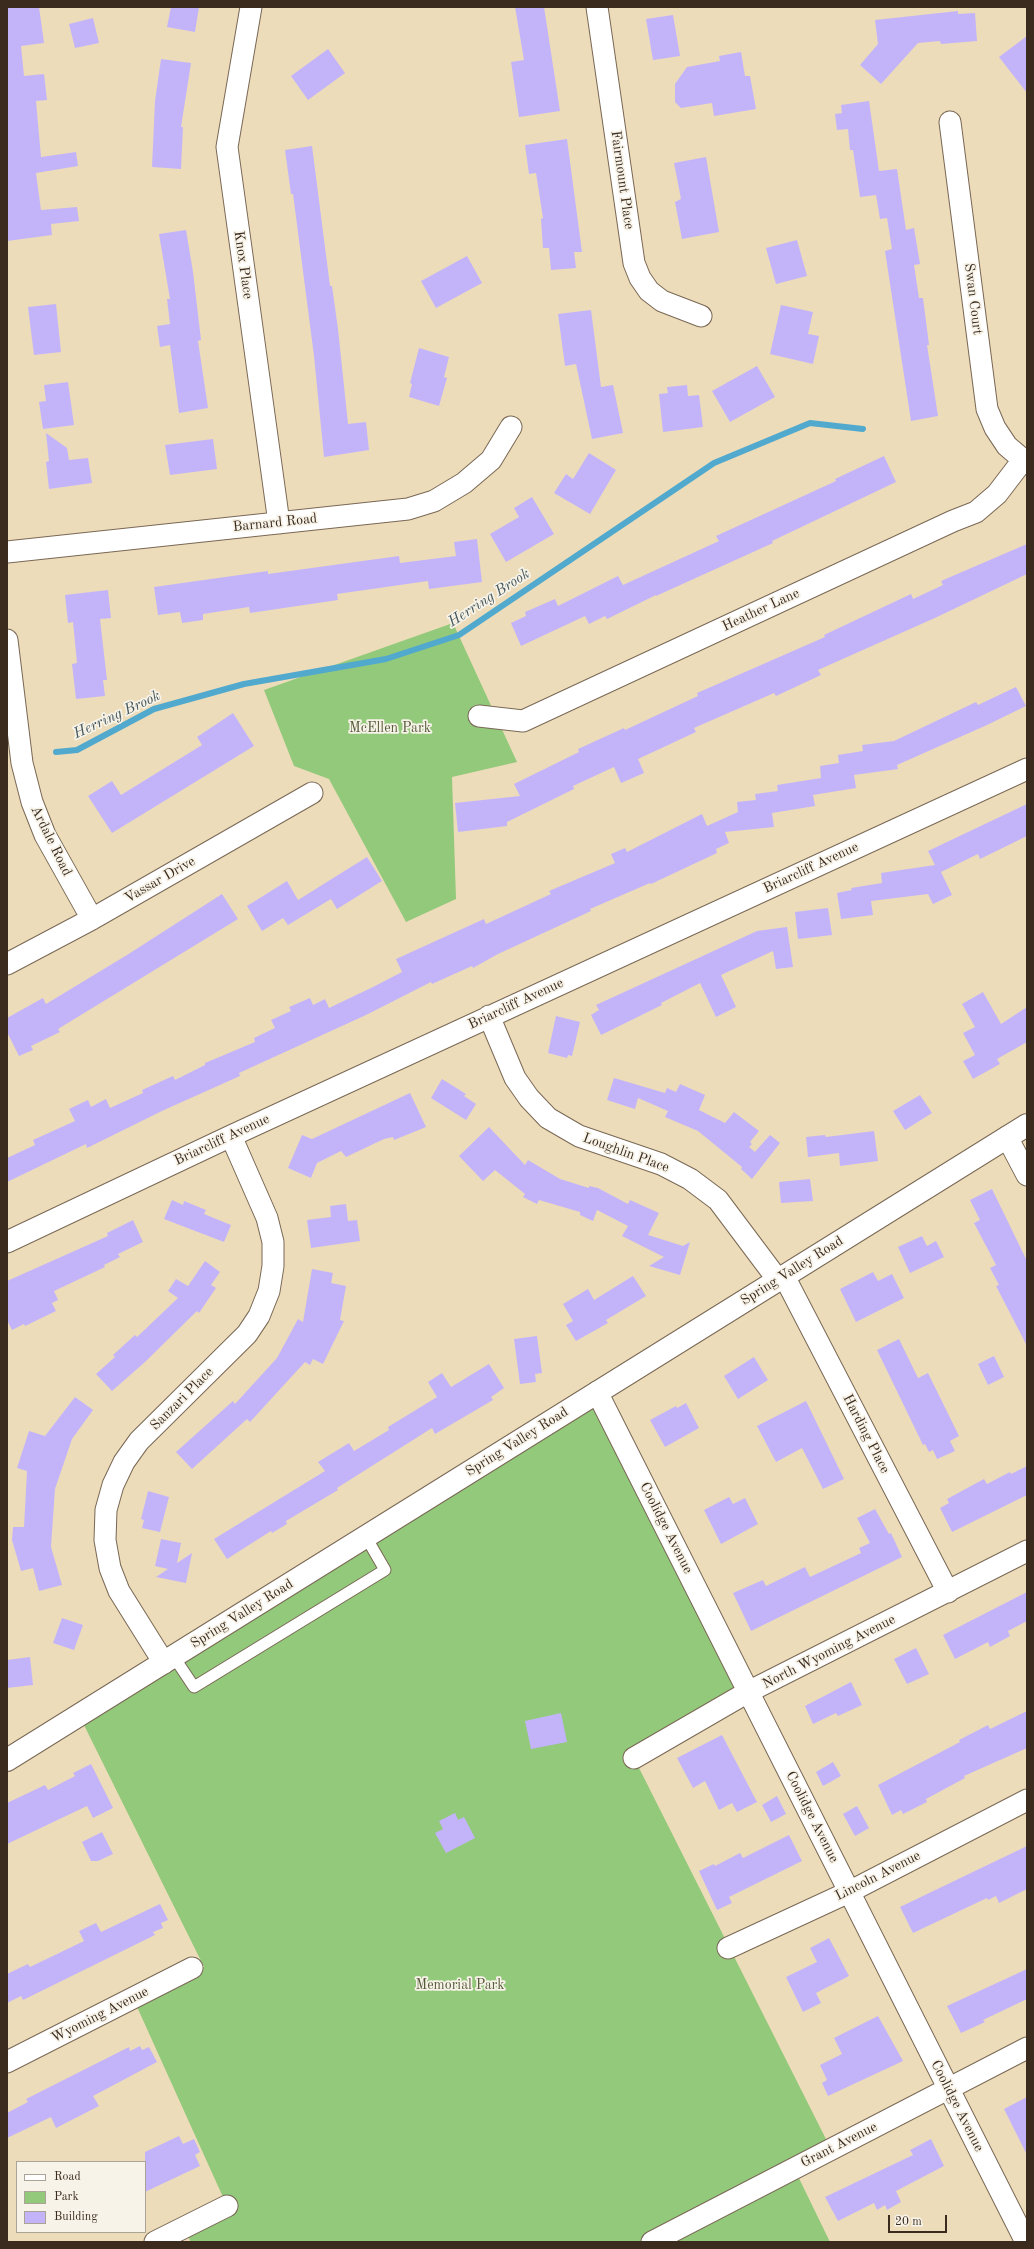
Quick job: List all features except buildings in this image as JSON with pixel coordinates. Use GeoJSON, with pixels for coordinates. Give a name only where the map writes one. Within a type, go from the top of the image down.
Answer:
{"type":"FeatureCollection","features":[{"type":"Feature","properties":{"kind":"street","name":"Knox Place"},"geometry":{"type":"LineString","coordinates":[[251,7],[227,147],[279,523]]}},
{"type":"Feature","properties":{"kind":"street","name":"Fairmount Place"},"geometry":{"type":"LineString","coordinates":[[597,7],[634,263],[640,278],[649,291],[662,301],[701,316]]}},
{"type":"Feature","properties":{"kind":"street","name":"Swan Court"},"geometry":{"type":"LineString","coordinates":[[950,122],[987,409],[995,428],[1007,446],[1025,461]]}},
{"type":"Feature","properties":{"kind":"street","name":"Barnard Road"},"geometry":{"type":"LineString","coordinates":[[7,552],[408,509],[434,501],[464,483],[491,460],[511,427]]}},
{"type":"Feature","properties":{"kind":"street","name":"Heather Lane"},"geometry":{"type":"LineString","coordinates":[[479,716],[523,721],[953,521],[976,512],[990,501],[1025,461]]}},
{"type":"Feature","properties":{"kind":"street","name":"Ardale Road"},"geometry":{"type":"LineString","coordinates":[[7,640],[21,757],[32,802],[45,835],[92,919]]}},
{"type":"Feature","properties":{"kind":"street","name":"Briarcliff Avenue"},"geometry":{"type":"LineString","coordinates":[[7,1242],[230,1136],[1027,769]]}},
{"type":"Feature","properties":{"kind":"street","name":"Vassar Drive"},"geometry":{"type":"LineString","coordinates":[[7,964],[92,919],[312,793]]}},
{"type":"Feature","properties":{"kind":"street","name":"Loughlin Place"},"geometry":{"type":"LineString","coordinates":[[489,1016],[515,1078],[529,1098],[548,1118],[579,1136],[661,1164],[690,1179],[718,1200],[781,1278]]}},
{"type":"Feature","properties":{"kind":"street","name":"Spring Valley Road"},"geometry":{"type":"LineString","coordinates":[[7,1760],[1027,1124]]}},
{"type":"Feature","properties":{"kind":"street","name":"Sanzari Place"},"geometry":{"type":"LineString","coordinates":[[169,1660],[119,1591],[110,1568],[105,1540],[106,1510],[113,1485],[139,1442],[247,1334],[259,1316],[269,1291],[273,1266],[273,1242],[268,1218],[230,1136]]}},
{"type":"Feature","properties":{"kind":"street"},"geometry":{"type":"LineString","coordinates":[[1007,1137],[1027,1175]]}},
{"type":"Feature","properties":{"kind":"street","name":"Harding Place"},"geometry":{"type":"LineString","coordinates":[[781,1278],[948,1592]]}},
{"type":"Feature","properties":{"kind":"street","name":"Coolidge Avenue"},"geometry":{"type":"LineString","coordinates":[[597,1392],[1026,2242]]}},
{"type":"Feature","properties":{"kind":"street","name":"North Wyoming Avenue"},"geometry":{"type":"LineString","coordinates":[[634,1758],[748,1692],[1027,1551]]}},
{"type":"Feature","properties":{"kind":"street","name":"Lincoln Avenue"},"geometry":{"type":"LineString","coordinates":[[728,1948],[849,1892],[1027,1800]]}},
{"type":"Feature","properties":{"kind":"street","name":"Wyoming Avenue"},"geometry":{"type":"LineString","coordinates":[[7,2062],[192,1968]]}},
{"type":"Feature","properties":{"kind":"street","name":"Grant Avenue"},"geometry":{"type":"LineString","coordinates":[[652,2242],[1027,2048]]}},
{"type":"Feature","properties":{"kind":"street"},"geometry":{"type":"LineString","coordinates":[[155,2242],[227,2206]]}},
{"type":"Feature","properties":{"kind":"lane"},"geometry":{"type":"LineString","coordinates":[[169,1660],[194,1687],[385,1570],[366,1537]]}},
{"type":"Feature","properties":{"kind":"green space","name":"McEllen Park"},"geometry":{"type":"Polygon","coordinates":[[[453,623],[517,762],[452,777],[456,899],[406,922],[329,779],[294,766],[264,690],[453,623]]]}},
{"type":"Feature","properties":{"kind":"green space","name":"Memorial Park"},"geometry":{"type":"Polygon","coordinates":[[[597,1392],[748,1692],[634,1758],[831,2149],[794,2168],[830,2242],[191,2242],[183,2228],[227,2206],[133,1998],[204,1967],[79,1715],[597,1392]]]}},
{"type":"Feature","properties":{"kind":"waterway","name":"Herring Brook"},"geometry":{"type":"LineString","coordinates":[[56,752],[77,750],[154,709],[244,684],[386,659],[459,635],[714,463],[810,423],[863,429]]}}]}
